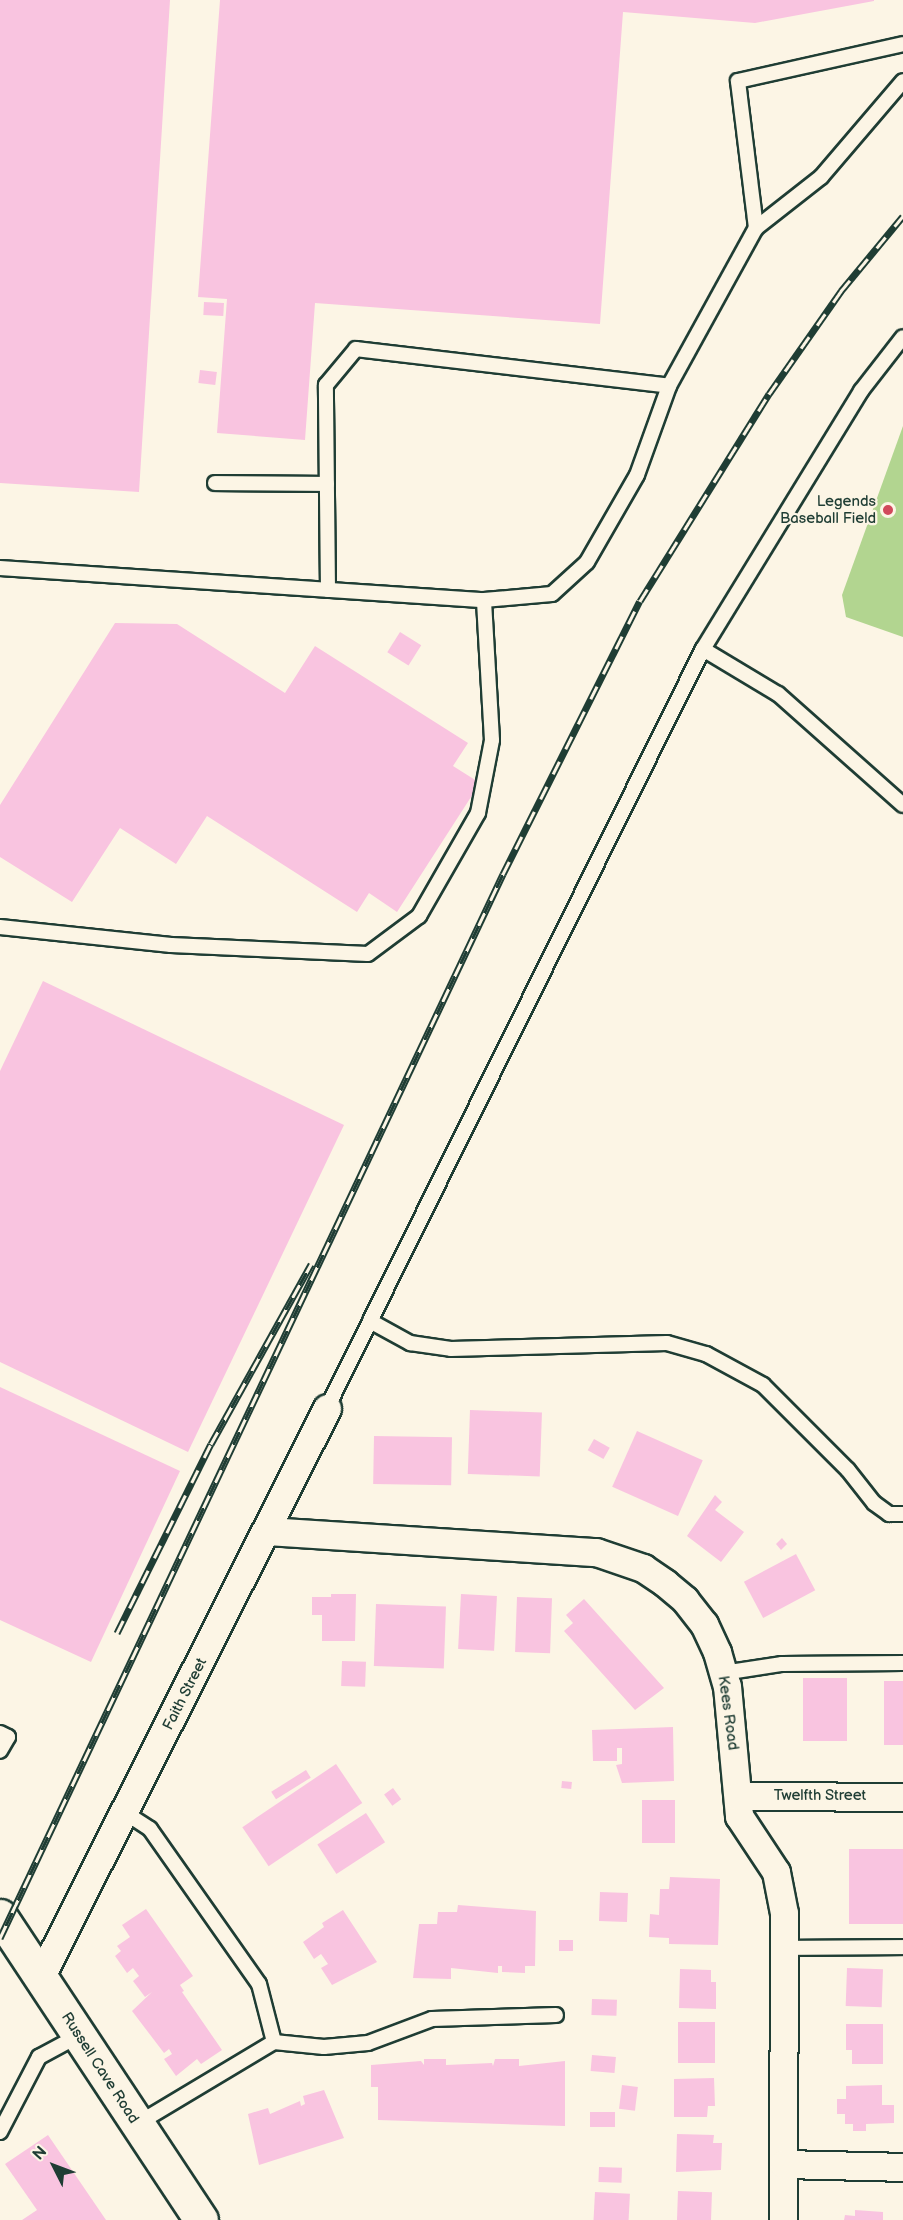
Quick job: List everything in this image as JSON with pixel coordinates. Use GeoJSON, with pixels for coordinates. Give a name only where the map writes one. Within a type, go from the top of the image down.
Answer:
{"type":"FeatureCollection","features":[{"type":"Feature","properties":{"kind":"street","name":"Faith Street"},"geometry":{"type":"LineString","coordinates":[[40,1978],[327,1408]]}},
{"type":"Feature","properties":{"kind":"street","name":"Kees Road"},"geometry":{"type":"LineString","coordinates":[[267,1531],[560,1549],[618,1557],[643,1568],[685,1600],[704,1624],[723,1673],[739,1816],[776,1872],[784,1913],[783,2220]]}},
{"type":"Feature","properties":{"kind":"street","name":"Twelfth Street"},"geometry":{"type":"LineString","coordinates":[[738,1796],[903,1797]]}},
{"type":"Feature","properties":{"kind":"street","name":"Russell Cave Road"},"geometry":{"type":"LineString","coordinates":[[0,1916],[201,2220]]}},
{"type":"Feature","properties":{"kind":"street"},"geometry":{"type":"LineString","coordinates":[[784,2164],[903,2167]]}},
{"type":"Feature","properties":{"kind":"lane"},"geometry":{"type":"LineString","coordinates":[[756,228],[738,81],[903,44]]}},
{"type":"Feature","properties":{"kind":"lane"},"geometry":{"type":"LineString","coordinates":[[0,568],[483,600],[552,594],[587,562],[637,475],[669,386],[756,228],[821,177],[903,81]]}},
{"type":"Feature","properties":{"kind":"lane"},"geometry":{"type":"LineString","coordinates":[[327,1408],[703,649],[861,391],[903,337]]}},
{"type":"Feature","properties":{"kind":"lane"},"geometry":{"type":"LineString","coordinates":[[328,590],[326,385],[356,350],[669,386]]}},
{"type":"Feature","properties":{"kind":"lane"},"geometry":{"type":"LineString","coordinates":[[215,483],[327,484]]}},
{"type":"Feature","properties":{"kind":"lane"},"geometry":{"type":"LineString","coordinates":[[0,927],[171,945],[368,954],[419,916],[478,813],[492,740],[483,600]]}},
{"type":"Feature","properties":{"kind":"lane"},"geometry":{"type":"LineString","coordinates":[[703,649],[778,694],[903,806]]}},
{"type":"Feature","properties":{"kind":"lane"},"geometry":{"type":"LineString","coordinates":[[370,1321],[410,1343],[451,1349],[667,1343],[706,1354],[763,1385],[848,1470],[874,1503],[889,1515],[903,1514]]}},
{"type":"Feature","properties":{"kind":"lane"},"geometry":{"type":"LineString","coordinates":[[723,1673],[782,1664],[903,1663]]}},
{"type":"Feature","properties":{"kind":"lane"},"geometry":{"type":"LineString","coordinates":[[0,1733],[8,1737],[0,1751]]}},
{"type":"Feature","properties":{"kind":"lane"},"geometry":{"type":"LineString","coordinates":[[124,1812],[150,1829],[259,1984],[274,2042]]}},
{"type":"Feature","properties":{"kind":"lane"},"geometry":{"type":"LineString","coordinates":[[784,1948],[903,1947]]}},
{"type":"Feature","properties":{"kind":"lane"},"geometry":{"type":"LineString","coordinates":[[136,2124],[274,2042],[324,2047],[368,2043],[432,2019],[556,2015]]}},
{"type":"Feature","properties":{"kind":"lane"},"geometry":{"type":"LineString","coordinates":[[0,2132],[39,2056],[78,2036]]}},
{"type":"Feature","properties":{"kind":"green space","name":"Legends Baseball Field"},"geometry":{"type":"Polygon","coordinates":[[[903,426],[903,637],[846,617],[842,595],[903,426]]]}},
{"type":"Feature","properties":{"kind":"building"},"geometry":{"type":"Polygon","coordinates":[[[0,0],[170,0],[139,492],[0,483],[0,0]]]}},
{"type":"Feature","properties":{"kind":"building"},"geometry":{"type":"Polygon","coordinates":[[[220,0],[874,1],[755,23],[623,12],[600,324],[315,303],[305,440],[217,433],[227,299],[198,297],[220,0]]]}},
{"type":"Feature","properties":{"kind":"building"},"geometry":{"type":"Polygon","coordinates":[[[204,302],[224,303],[223,316],[203,315],[204,302]]]}},
{"type":"Feature","properties":{"kind":"building"},"geometry":{"type":"Polygon","coordinates":[[[200,370],[217,372],[215,385],[198,383],[200,370]]]}},
{"type":"Feature","properties":{"kind":"building"},"geometry":{"type":"Polygon","coordinates":[[[115,623],[177,624],[285,693],[315,646],[468,743],[453,766],[480,783],[397,912],[369,893],[357,912],[207,816],[176,864],[120,828],[72,902],[0,857],[0,805],[115,623]]]}},
{"type":"Feature","properties":{"kind":"building"},"geometry":{"type":"Polygon","coordinates":[[[400,632],[421,645],[408,666],[387,652],[400,632]]]}},
{"type":"Feature","properties":{"kind":"building"},"geometry":{"type":"Polygon","coordinates":[[[43,981],[344,1125],[188,1452],[0,1362],[0,1071],[43,981]]]}},
{"type":"Feature","properties":{"kind":"building"},"geometry":{"type":"Polygon","coordinates":[[[0,1387],[180,1471],[91,1662],[0,1620],[0,1387]]]}},
{"type":"Feature","properties":{"kind":"building"},"geometry":{"type":"Polygon","coordinates":[[[470,1410],[542,1413],[540,1476],[468,1474],[470,1410]]]}},
{"type":"Feature","properties":{"kind":"building"},"geometry":{"type":"Polygon","coordinates":[[[637,1431],[703,1460],[678,1516],[612,1487],[637,1431]]]}},
{"type":"Feature","properties":{"kind":"building"},"geometry":{"type":"Polygon","coordinates":[[[374,1436],[452,1437],[451,1485],[373,1484],[374,1436]]]}},
{"type":"Feature","properties":{"kind":"building"},"geometry":{"type":"Polygon","coordinates":[[[594,1439],[610,1448],[603,1459],[588,1450],[594,1439]]]}},
{"type":"Feature","properties":{"kind":"building"},"geometry":{"type":"Polygon","coordinates":[[[715,1495],[722,1502],[715,1510],[744,1532],[721,1562],[687,1536],[715,1495]]]}},
{"type":"Feature","properties":{"kind":"building"},"geometry":{"type":"Polygon","coordinates":[[[782,1538],[787,1544],[781,1550],[776,1544],[782,1538]]]}},
{"type":"Feature","properties":{"kind":"building"},"geometry":{"type":"Polygon","coordinates":[[[796,1554],[815,1590],[763,1618],[744,1582],[796,1554]]]}},
{"type":"Feature","properties":{"kind":"building"},"geometry":{"type":"Polygon","coordinates":[[[331,1594],[356,1594],[355,1641],[322,1641],[322,1615],[312,1615],[312,1597],[331,1597],[331,1594]]]}},
{"type":"Feature","properties":{"kind":"building"},"geometry":{"type":"Polygon","coordinates":[[[461,1594],[497,1596],[494,1651],[458,1649],[461,1594]]]}},
{"type":"Feature","properties":{"kind":"building"},"geometry":{"type":"Polygon","coordinates":[[[517,1597],[552,1598],[550,1653],[515,1652],[517,1597]]]}},
{"type":"Feature","properties":{"kind":"building"},"geometry":{"type":"Polygon","coordinates":[[[584,1599],[664,1688],[635,1710],[564,1631],[573,1623],[566,1615],[584,1599]]]}},
{"type":"Feature","properties":{"kind":"building"},"geometry":{"type":"Polygon","coordinates":[[[376,1604],[446,1606],[444,1668],[374,1666],[376,1604]]]}},
{"type":"Feature","properties":{"kind":"building"},"geometry":{"type":"Polygon","coordinates":[[[342,1661],[366,1662],[365,1687],[341,1686],[342,1661]]]}},
{"type":"Feature","properties":{"kind":"building"},"geometry":{"type":"Polygon","coordinates":[[[803,1678],[847,1678],[847,1741],[803,1741],[803,1678]]]}},
{"type":"Feature","properties":{"kind":"building"},"geometry":{"type":"Polygon","coordinates":[[[884,1681],[903,1681],[903,1745],[884,1745],[884,1681]]]}},
{"type":"Feature","properties":{"kind":"building"},"geometry":{"type":"Polygon","coordinates":[[[673,1727],[674,1781],[622,1783],[616,1765],[622,1764],[622,1748],[617,1748],[617,1761],[593,1761],[592,1730],[673,1727]]]}},
{"type":"Feature","properties":{"kind":"building"},"geometry":{"type":"Polygon","coordinates":[[[336,1764],[362,1803],[269,1866],[242,1827],[336,1764]]]}},
{"type":"Feature","properties":{"kind":"building"},"geometry":{"type":"Polygon","coordinates":[[[306,1770],[311,1778],[276,1799],[271,1792],[306,1770]]]}},
{"type":"Feature","properties":{"kind":"building"},"geometry":{"type":"Polygon","coordinates":[[[562,1781],[572,1782],[571,1789],[561,1788],[562,1781]]]}},
{"type":"Feature","properties":{"kind":"building"},"geometry":{"type":"Polygon","coordinates":[[[393,1788],[401,1799],[392,1806],[384,1794],[393,1788]]]}},
{"type":"Feature","properties":{"kind":"building"},"geometry":{"type":"Polygon","coordinates":[[[642,1800],[675,1800],[675,1843],[642,1843],[642,1800]]]}},
{"type":"Feature","properties":{"kind":"building"},"geometry":{"type":"Polygon","coordinates":[[[366,1813],[385,1842],[336,1874],[317,1845],[366,1813]]]}},
{"type":"Feature","properties":{"kind":"building"},"geometry":{"type":"Polygon","coordinates":[[[849,1849],[903,1849],[903,1924],[849,1924],[849,1849]]]}},
{"type":"Feature","properties":{"kind":"building"},"geometry":{"type":"Polygon","coordinates":[[[670,1877],[720,1879],[718,1945],[669,1944],[669,1938],[649,1937],[650,1914],[659,1915],[660,1889],[669,1889],[670,1877]]]}},
{"type":"Feature","properties":{"kind":"building"},"geometry":{"type":"Polygon","coordinates":[[[600,1892],[628,1893],[627,1922],[599,1921],[600,1892]]]}},
{"type":"Feature","properties":{"kind":"building"},"geometry":{"type":"Polygon","coordinates":[[[458,1905],[536,1911],[535,1966],[525,1966],[525,1973],[502,1972],[502,1966],[498,1966],[498,1973],[451,1968],[451,1979],[413,1978],[419,1924],[437,1924],[438,1912],[457,1912],[458,1905]]]}},
{"type":"Feature","properties":{"kind":"building"},"geometry":{"type":"Polygon","coordinates":[[[146,1909],[193,1976],[180,1985],[184,1991],[182,1992],[222,2050],[201,2064],[197,2059],[176,2076],[164,2059],[172,2054],[169,2049],[164,2053],[132,2011],[152,1992],[145,1997],[133,1981],[139,1976],[133,1968],[127,1973],[115,1956],[121,1951],[117,1946],[130,1937],[122,1925],[146,1909]]]}},
{"type":"Feature","properties":{"kind":"building"},"geometry":{"type":"Polygon","coordinates":[[[343,1910],[377,1962],[332,1985],[321,1968],[328,1964],[321,1954],[314,1959],[303,1942],[324,1927],[322,1923],[343,1910]]]}},
{"type":"Feature","properties":{"kind":"building"},"geometry":{"type":"Polygon","coordinates":[[[559,1940],[573,1940],[573,1951],[559,1951],[559,1940]]]}},
{"type":"Feature","properties":{"kind":"building"},"geometry":{"type":"Polygon","coordinates":[[[847,1968],[883,1969],[882,2007],[846,2006],[847,1968]]]}},
{"type":"Feature","properties":{"kind":"building"},"geometry":{"type":"Polygon","coordinates":[[[680,1969],[711,1970],[711,1982],[716,1982],[716,2009],[679,2008],[680,1969]]]}},
{"type":"Feature","properties":{"kind":"building"},"geometry":{"type":"Polygon","coordinates":[[[592,1999],[617,2000],[616,2016],[591,2015],[592,1999]]]}},
{"type":"Feature","properties":{"kind":"building"},"geometry":{"type":"Polygon","coordinates":[[[678,2022],[715,2022],[715,2063],[678,2063],[678,2022]]]}},
{"type":"Feature","properties":{"kind":"building"},"geometry":{"type":"Polygon","coordinates":[[[846,2024],[883,2024],[883,2064],[852,2064],[852,2050],[846,2050],[846,2024]]]}},
{"type":"Feature","properties":{"kind":"building"},"geometry":{"type":"Polygon","coordinates":[[[592,2055],[616,2057],[615,2073],[591,2071],[592,2055]]]}},
{"type":"Feature","properties":{"kind":"building"},"geometry":{"type":"Polygon","coordinates":[[[424,2059],[446,2059],[446,2065],[492,2063],[493,2066],[495,2059],[519,2059],[519,2066],[565,2061],[565,2126],[378,2120],[378,2087],[371,2087],[371,2065],[421,2061],[424,2065],[424,2059]]]}},
{"type":"Feature","properties":{"kind":"building"},"geometry":{"type":"Polygon","coordinates":[[[714,2078],[715,2106],[708,2106],[707,2117],[674,2117],[674,2079],[714,2078]]]}},
{"type":"Feature","properties":{"kind":"building"},"geometry":{"type":"Polygon","coordinates":[[[622,2085],[638,2087],[635,2111],[619,2109],[622,2085]]]}},
{"type":"Feature","properties":{"kind":"building"},"geometry":{"type":"Polygon","coordinates":[[[882,2085],[882,2105],[894,2105],[894,2123],[866,2124],[866,2131],[853,2131],[853,2124],[845,2124],[845,2114],[837,2114],[837,2099],[846,2099],[846,2086],[882,2085]]]}},
{"type":"Feature","properties":{"kind":"building"},"geometry":{"type":"Polygon","coordinates":[[[324,2090],[344,2138],[259,2165],[248,2114],[268,2108],[270,2114],[300,2101],[301,2106],[305,2104],[303,2096],[324,2090]]]}},
{"type":"Feature","properties":{"kind":"building"},"geometry":{"type":"Polygon","coordinates":[[[590,2112],[615,2112],[615,2127],[590,2127],[590,2112]]]}},
{"type":"Feature","properties":{"kind":"building"},"geometry":{"type":"Polygon","coordinates":[[[677,2134],[714,2135],[713,2143],[722,2143],[721,2170],[676,2172],[677,2134]]]}},
{"type":"Feature","properties":{"kind":"building"},"geometry":{"type":"Polygon","coordinates":[[[48,2135],[106,2220],[22,2220],[37,2210],[5,2164],[48,2135]]]}},
{"type":"Feature","properties":{"kind":"building"},"geometry":{"type":"Polygon","coordinates":[[[599,2167],[622,2168],[621,2183],[598,2182],[599,2167]]]}},
{"type":"Feature","properties":{"kind":"building"},"geometry":{"type":"Polygon","coordinates":[[[678,2191],[712,2192],[711,2220],[677,2220],[678,2191]]]}},
{"type":"Feature","properties":{"kind":"building"},"geometry":{"type":"Polygon","coordinates":[[[595,2192],[630,2194],[629,2220],[594,2220],[595,2192]]]}},
{"type":"Feature","properties":{"kind":"building"},"geometry":{"type":"Polygon","coordinates":[[[855,2210],[883,2212],[883,2220],[844,2220],[845,2215],[855,2216],[855,2210]]]}},
{"type":"Feature","properties":{"kind":"railway"},"geometry":{"type":"LineString","coordinates":[[0,1938],[503,874],[640,601],[769,394],[841,291],[903,216]]}},
{"type":"Feature","properties":{"kind":"railway"},"geometry":{"type":"LineString","coordinates":[[117,1633],[211,1444],[311,1264]]}},
{"type":"Feature","properties":{"kind":"place","name":"Legends Baseball Field"},"geometry":{"type":"Point","coordinates":[888,510]}}]}
